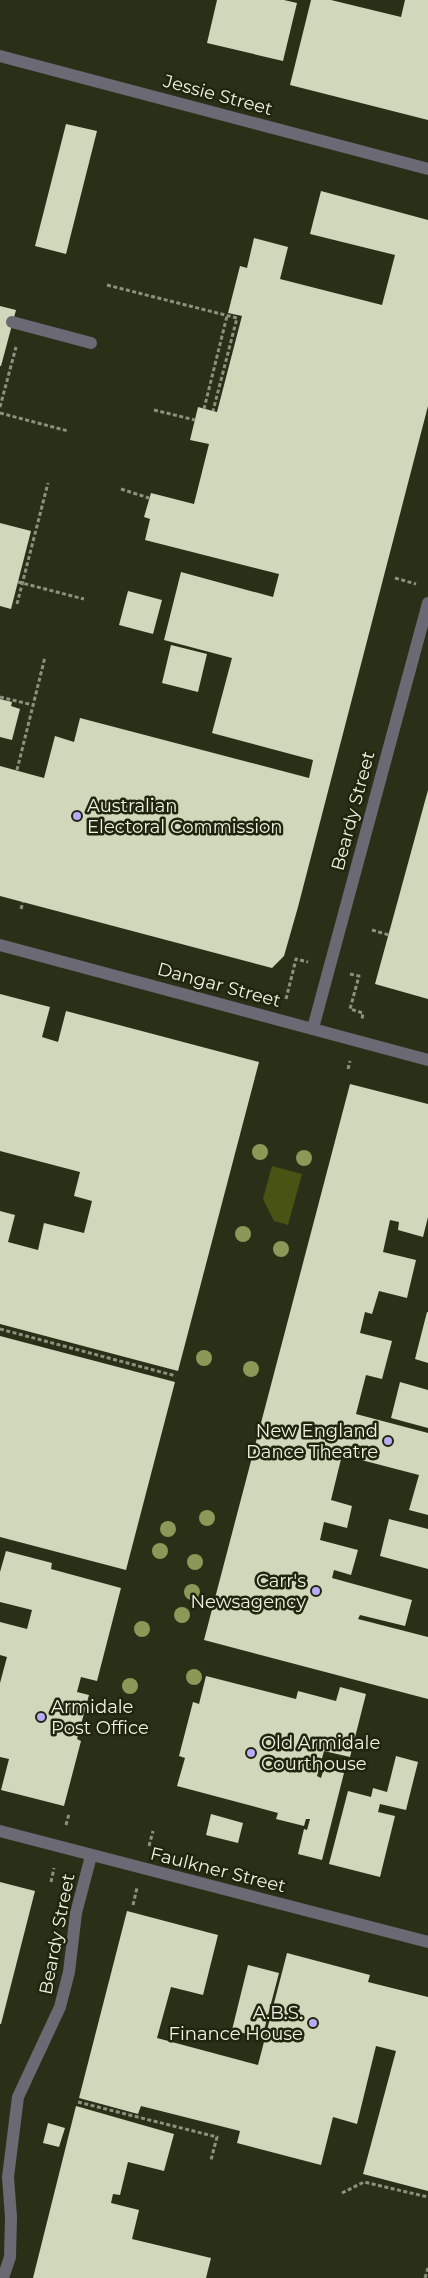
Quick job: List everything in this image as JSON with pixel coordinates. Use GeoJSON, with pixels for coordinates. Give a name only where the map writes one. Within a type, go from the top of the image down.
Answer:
{"type":"FeatureCollection","features":[{"type":"Feature","properties":{"kind":"street","name":"Jessie Street"},"geometry":{"type":"LineString","coordinates":[[0,56],[428,169]]}},
{"type":"Feature","properties":{"kind":"street"},"geometry":{"type":"LineString","coordinates":[[17,323],[91,343]]}},
{"type":"Feature","properties":{"kind":"street","name":"Beardy Street"},"geometry":{"type":"LineString","coordinates":[[313,1028],[428,603]]}},
{"type":"Feature","properties":{"kind":"street","name":"Dangar Street"},"geometry":{"type":"LineString","coordinates":[[0,944],[428,1060]]}},
{"type":"Feature","properties":{"kind":"street","name":"Faulkner Street"},"geometry":{"type":"LineString","coordinates":[[0,1831],[428,1942]]}},
{"type":"Feature","properties":{"kind":"street","name":"Beardy Street"},"geometry":{"type":"LineString","coordinates":[[3,2278],[10,2257],[11,2217],[8,2177],[18,2097],[60,2007],[69,1972],[76,1913],[91,1856]]}},
{"type":"Feature","properties":{"kind":"path"},"geometry":{"type":"LineString","coordinates":[[107,285],[236,318],[213,411]]}},
{"type":"Feature","properties":{"kind":"path"},"geometry":{"type":"LineString","coordinates":[[204,409],[227,316]]}},
{"type":"Feature","properties":{"kind":"path"},"geometry":{"type":"LineString","coordinates":[[0,407],[17,323]]}},
{"type":"Feature","properties":{"kind":"path"},"geometry":{"type":"LineString","coordinates":[[154,410],[195,420]]}},
{"type":"Feature","properties":{"kind":"path"},"geometry":{"type":"LineString","coordinates":[[0,413],[68,431]]}},
{"type":"Feature","properties":{"kind":"path"},"geometry":{"type":"LineString","coordinates":[[17,604],[48,483]]}},
{"type":"Feature","properties":{"kind":"path"},"geometry":{"type":"LineString","coordinates":[[120,489],[149,498]]}},
{"type":"Feature","properties":{"kind":"path"},"geometry":{"type":"LineString","coordinates":[[395,578],[423,586]]}},
{"type":"Feature","properties":{"kind":"path"},"geometry":{"type":"LineString","coordinates":[[18,582],[84,599]]}},
{"type":"Feature","properties":{"kind":"path"},"geometry":{"type":"LineString","coordinates":[[17,770],[45,657]]}},
{"type":"Feature","properties":{"kind":"path"},"geometry":{"type":"LineString","coordinates":[[0,697],[33,705]]}},
{"type":"Feature","properties":{"kind":"path"},"geometry":{"type":"LineString","coordinates":[[21,909],[23,902]]}},
{"type":"Feature","properties":{"kind":"path"},"geometry":{"type":"LineString","coordinates":[[372,930],[389,935]]}},
{"type":"Feature","properties":{"kind":"path"},"geometry":{"type":"LineString","coordinates":[[288,990],[296,959],[309,962]]}},
{"type":"Feature","properties":{"kind":"path"},"geometry":{"type":"LineString","coordinates":[[347,973],[359,976],[350,1010],[363,1013],[361,1021]]}},
{"type":"Feature","properties":{"kind":"path"},"geometry":{"type":"LineString","coordinates":[[348,1069],[349,1064]]}},
{"type":"Feature","properties":{"kind":"path"},"geometry":{"type":"LineString","coordinates":[[0,1329],[176,1376]]}},
{"type":"Feature","properties":{"kind":"path"},"geometry":{"type":"LineString","coordinates":[[150,1841],[153,1831]]}},
{"type":"Feature","properties":{"kind":"path"},"geometry":{"type":"LineString","coordinates":[[51,1882],[53,1874]]}},
{"type":"Feature","properties":{"kind":"path"},"geometry":{"type":"LineString","coordinates":[[133,1905],[135,1896]]}},
{"type":"Feature","properties":{"kind":"path"},"geometry":{"type":"LineString","coordinates":[[78,2102],[217,2137],[211,2160]]}},
{"type":"Feature","properties":{"kind":"path"},"geometry":{"type":"LineString","coordinates":[[342,2193],[364,2182],[428,2197]]}},
{"type":"Feature","properties":{"kind":"path"},"geometry":{"type":"LineString","coordinates":[[424,2278],[428,2268]]}},
{"type":"Feature","properties":{"kind":"green space"},"geometry":{"type":"Polygon","coordinates":[[[272,1166],[302,1174],[288,1225],[274,1221],[263,1199],[272,1166]]]}},
{"type":"Feature","properties":{"kind":"building"},"geometry":{"type":"Polygon","coordinates":[[[217,0],[284,0],[297,3],[283,61],[207,43],[217,0]]]}},
{"type":"Feature","properties":{"kind":"building"},"geometry":{"type":"Polygon","coordinates":[[[311,0],[331,0],[401,17],[405,0],[428,0],[428,120],[290,85],[311,0]]]}},
{"type":"Feature","properties":{"kind":"building"},"geometry":{"type":"Polygon","coordinates":[[[66,124],[97,131],[66,254],[35,246],[66,124]]]}},
{"type":"Feature","properties":{"kind":"building"},"geometry":{"type":"Polygon","coordinates":[[[321,191],[428,220],[428,406],[298,907],[284,956],[272,968],[0,896],[0,766],[44,778],[55,736],[74,742],[80,718],[309,778],[313,760],[212,733],[232,658],[164,640],[181,572],[273,597],[279,574],[145,540],[150,519],[144,517],[151,493],[194,504],[209,444],[190,440],[198,407],[217,412],[242,316],[228,313],[240,266],[247,268],[254,238],[288,247],[280,279],[382,305],[395,255],[310,234],[321,191]]]}},
{"type":"Feature","properties":{"kind":"building"},"geometry":{"type":"Polygon","coordinates":[[[0,306],[16,310],[1,366],[0,366],[0,306]]]}},
{"type":"Feature","properties":{"kind":"building"},"geometry":{"type":"Polygon","coordinates":[[[0,523],[31,531],[11,609],[0,606],[0,523]]]}},
{"type":"Feature","properties":{"kind":"building"},"geometry":{"type":"Polygon","coordinates":[[[128,591],[162,600],[153,634],[119,625],[128,591]]]}},
{"type":"Feature","properties":{"kind":"building"},"geometry":{"type":"Polygon","coordinates":[[[171,645],[207,654],[198,692],[162,683],[171,645]]]}},
{"type":"Feature","properties":{"kind":"building"},"geometry":{"type":"Polygon","coordinates":[[[0,699],[12,702],[11,706],[20,709],[12,740],[0,737],[0,699]]]}},
{"type":"Feature","properties":{"kind":"building"},"geometry":{"type":"Polygon","coordinates":[[[428,790],[428,999],[375,984],[428,790]]]}},
{"type":"Feature","properties":{"kind":"building"},"geometry":{"type":"Polygon","coordinates":[[[0,994],[50,1007],[42,1037],[58,1042],[66,1011],[259,1062],[178,1371],[0,1324],[0,1211],[15,1215],[8,1242],[38,1250],[44,1223],[84,1233],[92,1201],[74,1196],[80,1172],[0,1151],[0,994]]]}},
{"type":"Feature","properties":{"kind":"building"},"geometry":{"type":"Polygon","coordinates":[[[350,1084],[428,1104],[428,1217],[423,1237],[398,1230],[399,1222],[390,1220],[383,1252],[416,1260],[407,1298],[379,1291],[372,1314],[365,1312],[360,1333],[392,1341],[382,1379],[366,1375],[356,1414],[428,1433],[428,1515],[409,1510],[419,1475],[342,1455],[331,1500],[352,1506],[347,1528],[324,1522],[320,1540],[358,1550],[351,1575],[334,1570],[332,1578],[412,1600],[405,1626],[360,1615],[358,1619],[428,1637],[428,1699],[204,1640],[350,1084]]]}},
{"type":"Feature","properties":{"kind":"building"},"geometry":{"type":"Polygon","coordinates":[[[428,1312],[428,1363],[415,1359],[428,1312]]]}},
{"type":"Feature","properties":{"kind":"building"},"geometry":{"type":"Polygon","coordinates":[[[0,1336],[175,1382],[126,1570],[0,1537],[0,1336]]]}},
{"type":"Feature","properties":{"kind":"building"},"geometry":{"type":"Polygon","coordinates":[[[400,1382],[428,1390],[428,1428],[391,1418],[400,1382]]]}},
{"type":"Feature","properties":{"kind":"building"},"geometry":{"type":"Polygon","coordinates":[[[389,1519],[428,1529],[428,1569],[380,1556],[389,1519]]]}},
{"type":"Feature","properties":{"kind":"building"},"geometry":{"type":"Polygon","coordinates":[[[6,1551],[52,1563],[51,1569],[121,1588],[97,1681],[81,1677],[77,1692],[89,1695],[77,1739],[81,1741],[64,1806],[1,1790],[9,1759],[0,1757],[0,1683],[7,1657],[0,1655],[0,1622],[27,1629],[32,1610],[0,1602],[0,1572],[6,1551]]]}},
{"type":"Feature","properties":{"kind":"building","name":"Old Armidale Courthouse"},"geometry":{"type":"Polygon","coordinates":[[[206,1676],[296,1699],[298,1691],[336,1701],[340,1687],[366,1694],[350,1757],[324,1751],[317,1776],[321,1778],[324,1768],[344,1773],[322,1860],[298,1854],[304,1829],[307,1830],[310,1819],[306,1819],[304,1826],[276,1819],[278,1813],[177,1786],[185,1758],[179,1756],[193,1702],[199,1704],[206,1676]]]}},
{"type":"Feature","properties":{"kind":"building"},"geometry":{"type":"Polygon","coordinates":[[[396,1756],[418,1762],[406,1810],[380,1804],[378,1812],[395,1816],[380,1877],[329,1864],[348,1791],[371,1797],[373,1788],[387,1792],[396,1756]]]}},
{"type":"Feature","properties":{"kind":"building"},"geometry":{"type":"Polygon","coordinates":[[[211,1814],[243,1823],[238,1843],[206,1835],[211,1814]]]}},
{"type":"Feature","properties":{"kind":"building"},"geometry":{"type":"Polygon","coordinates":[[[0,1882],[35,1891],[1,2024],[0,2024],[0,1882]]]}},
{"type":"Feature","properties":{"kind":"building"},"geometry":{"type":"Polygon","coordinates":[[[127,1911],[218,1935],[203,1995],[171,1987],[157,2038],[258,2065],[287,1953],[370,1975],[368,1982],[428,1997],[428,2191],[363,2174],[396,2051],[376,2046],[357,2124],[333,2117],[321,2165],[237,2143],[240,2131],[141,2106],[138,2114],[79,2098],[127,1911]]]}},
{"type":"Feature","properties":{"kind":"building"},"geometry":{"type":"Polygon","coordinates":[[[248,1965],[279,1973],[262,2038],[232,2030],[248,1965]]]}},
{"type":"Feature","properties":{"kind":"building"},"geometry":{"type":"Polygon","coordinates":[[[76,2106],[174,2134],[164,2171],[128,2162],[120,2195],[113,2194],[111,2203],[139,2210],[132,2239],[211,2258],[206,2278],[33,2278],[76,2106]]]}},
{"type":"Feature","properties":{"kind":"building"},"geometry":{"type":"Polygon","coordinates":[[[48,2123],[65,2128],[59,2147],[43,2143],[48,2123]]]}},
{"type":"Feature","properties":{"kind":"place","name":"Australian Electoral Commission"},"geometry":{"type":"Point","coordinates":[77,816]}},
{"type":"Feature","properties":{"kind":"place","name":"New England Dance Theatre"},"geometry":{"type":"Point","coordinates":[388,1441]}},
{"type":"Feature","properties":{"kind":"place","name":"Carr's Newsagency"},"geometry":{"type":"Point","coordinates":[316,1591]}},
{"type":"Feature","properties":{"kind":"place","name":"Armidale Post Office"},"geometry":{"type":"Point","coordinates":[41,1717]}},
{"type":"Feature","properties":{"kind":"place","name":"Old Armidale Courthouse"},"geometry":{"type":"Point","coordinates":[251,1753]}},
{"type":"Feature","properties":{"kind":"place","name":"A.B.S. Finance House"},"geometry":{"type":"Point","coordinates":[313,2023]}}]}
